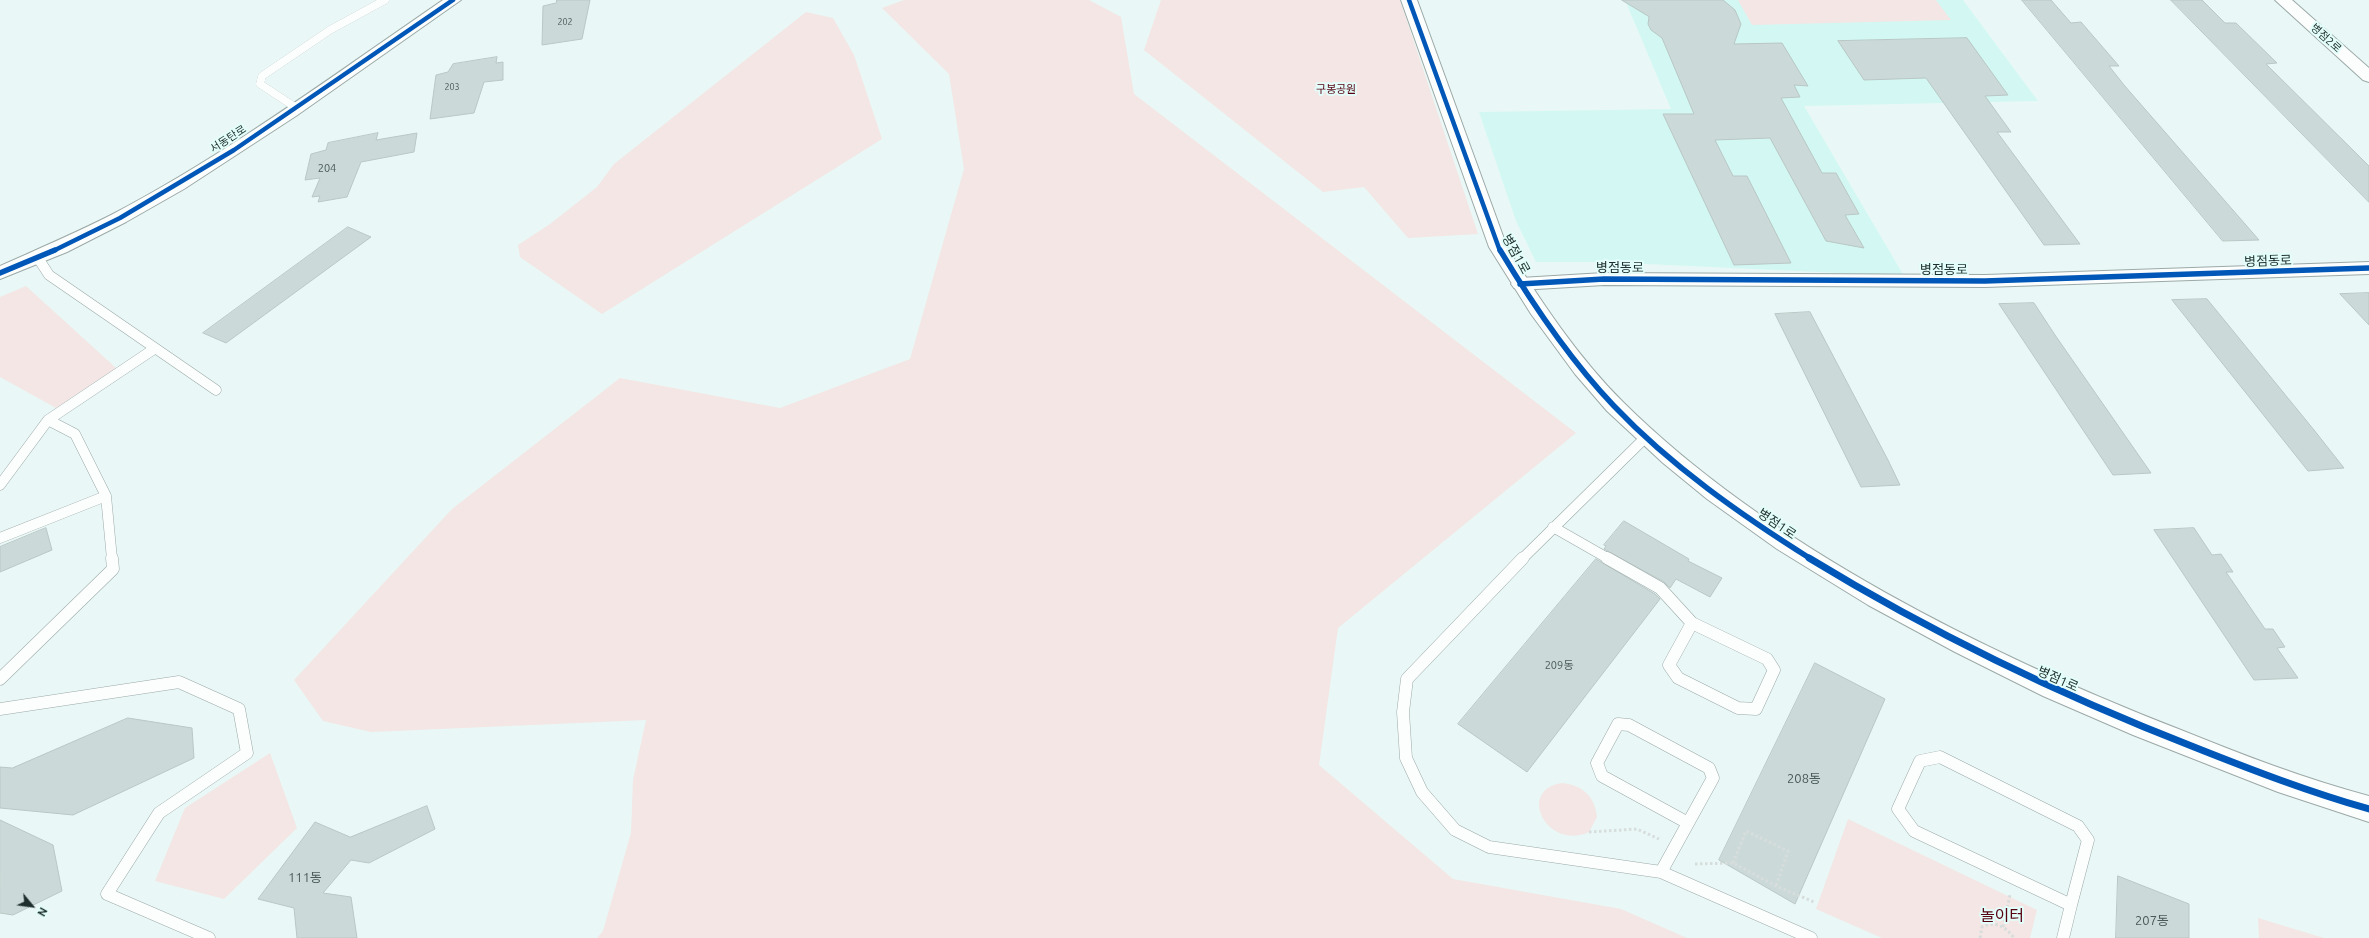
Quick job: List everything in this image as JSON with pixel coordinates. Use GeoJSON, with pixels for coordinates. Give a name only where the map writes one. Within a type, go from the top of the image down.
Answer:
{"type":"FeatureCollection","features":[{"type":"Feature","properties":{"kind":"street","name":"서동탄로"},"geometry":{"type":"LineString","coordinates":[[0,273],[83,238],[123,216],[236,147],[453,0]]}},
{"type":"Feature","properties":{"kind":"street","name":"병점1로"},"geometry":{"type":"LineString","coordinates":[[1409,0],[1498,247],[1520,284],[1558,337],[1614,406],[1693,476],[1734,508],[1787,545],[1949,639],[2048,687],[2133,724],[2245,767],[2369,809]]}},
{"type":"Feature","properties":{"kind":"street","name":"병점2로"},"geometry":{"type":"LineString","coordinates":[[2284,0],[2369,77]]}},
{"type":"Feature","properties":{"kind":"street","name":"병점동로"},"geometry":{"type":"LineString","coordinates":[[1520,284],[1604,279],[1985,281],[2369,268]]}},
{"type":"Feature","properties":{"kind":"lane"},"geometry":{"type":"LineString","coordinates":[[295,107],[260,84],[262,76],[330,30],[385,0]]}},
{"type":"Feature","properties":{"kind":"lane"},"geometry":{"type":"LineString","coordinates":[[38,258],[49,275],[154,349],[216,390]]}},
{"type":"Feature","properties":{"kind":"lane"},"geometry":{"type":"LineString","coordinates":[[0,484],[48,420],[154,349]]}},
{"type":"Feature","properties":{"kind":"lane"},"geometry":{"type":"LineString","coordinates":[[0,679],[113,569],[106,496],[75,434],[48,420]]}},
{"type":"Feature","properties":{"kind":"lane"},"geometry":{"type":"LineString","coordinates":[[1647,436],[1553,527],[1407,679],[1402,712],[1406,758],[1422,792],[1455,830],[1489,847],[1661,872],[1811,938]]}},
{"type":"Feature","properties":{"kind":"lane"},"geometry":{"type":"LineString","coordinates":[[0,538],[106,496]]}},
{"type":"Feature","properties":{"kind":"lane"},"geometry":{"type":"LineString","coordinates":[[1553,527],[1660,588],[1692,622],[1767,659],[1774,670],[1756,709],[1738,708],[1678,678],[1670,665],[1692,622]]}},
{"type":"Feature","properties":{"kind":"lane"},"geometry":{"type":"LineString","coordinates":[[0,708],[179,682],[239,709],[246,753],[159,813],[107,894],[210,938]]}},
{"type":"Feature","properties":{"kind":"lane"},"geometry":{"type":"LineString","coordinates":[[1661,872],[1713,778],[1709,768],[1629,725],[1618,724],[1596,763],[1602,776],[1688,823]]}},
{"type":"Feature","properties":{"kind":"lane"},"geometry":{"type":"LineString","coordinates":[[2063,938],[2072,905],[2088,840],[2078,826],[1940,757],[1920,761],[1898,809],[1914,831],[2072,905]]}},
{"type":"Feature","properties":{"kind":"path"},"geometry":{"type":"LineString","coordinates":[[1589,832],[1637,829],[1660,839]]}},
{"type":"Feature","properties":{"kind":"path"},"geometry":{"type":"LineString","coordinates":[[1733,864],[1746,831],[1788,851],[1776,886]]}},
{"type":"Feature","properties":{"kind":"path"},"geometry":{"type":"LineString","coordinates":[[1695,864],[1733,864],[1776,886],[1814,902]]}},
{"type":"Feature","properties":{"kind":"path"},"geometry":{"type":"LineString","coordinates":[[2003,927],[2010,894]]}},
{"type":"Feature","properties":{"kind":"path"},"geometry":{"type":"LineString","coordinates":[[1980,938],[1980,931],[1986,925],[1997,924],[2003,927],[2014,938]]}},
{"type":"Feature","properties":{"kind":"shaded area"},"geometry":{"type":"Polygon","coordinates":[[[1625,0],[1963,0],[2038,101],[1804,106],[1904,276],[1603,262],[1536,262],[1516,221],[1479,112],[1671,109],[1625,0]]]}},
{"type":"Feature","properties":{"kind":"green space"},"geometry":{"type":"Polygon","coordinates":[[[904,0],[1089,0],[1121,17],[1134,94],[1576,433],[1338,628],[1319,765],[1453,879],[1621,909],[1687,938],[597,938],[603,931],[631,833],[633,780],[646,720],[371,732],[323,721],[294,680],[452,509],[620,378],[780,408],[910,359],[964,169],[949,74],[882,8],[904,0]]]}},
{"type":"Feature","properties":{"kind":"green space","name":"구봉공원"},"geometry":{"type":"Polygon","coordinates":[[[1161,0],[1400,0],[1478,234],[1408,238],[1364,187],[1323,192],[1144,50],[1161,0]]]}},
{"type":"Feature","properties":{"kind":"green space"},"geometry":{"type":"Polygon","coordinates":[[[1738,0],[1936,0],[1951,20],[1752,25],[1738,0]]]}},
{"type":"Feature","properties":{"kind":"green space"},"geometry":{"type":"Polygon","coordinates":[[[806,12],[833,18],[854,55],[882,139],[602,314],[520,257],[518,245],[550,224],[597,187],[614,164],[806,12]]]}},
{"type":"Feature","properties":{"kind":"green space"},"geometry":{"type":"Polygon","coordinates":[[[26,286],[116,368],[56,408],[0,377],[0,297],[26,286]]]}},
{"type":"Feature","properties":{"kind":"green space"},"geometry":{"type":"Polygon","coordinates":[[[270,753],[297,828],[224,899],[155,881],[185,808],[270,753]]]}},
{"type":"Feature","properties":{"kind":"green space"},"geometry":{"type":"Polygon","coordinates":[[[1562,783],[1576,786],[1581,789],[1594,803],[1597,817],[1589,832],[1574,836],[1561,833],[1550,827],[1542,817],[1539,807],[1541,796],[1548,788],[1562,783]]]}},
{"type":"Feature","properties":{"kind":"green space","name":"놀이터"},"geometry":{"type":"Polygon","coordinates":[[[1848,819],[2037,910],[2030,938],[1882,938],[1816,909],[1848,819]]]}},
{"type":"Feature","properties":{"kind":"green space"},"geometry":{"type":"Polygon","coordinates":[[[2258,918],[2324,938],[2259,938],[2258,918]]]}},
{"type":"Feature","properties":{"kind":"building"},"geometry":{"type":"Polygon","coordinates":[[[557,0],[590,0],[582,39],[542,45],[543,6],[556,3],[557,0]]]}},
{"type":"Feature","properties":{"kind":"building"},"geometry":{"type":"Polygon","coordinates":[[[1622,0],[1723,0],[1735,10],[1741,24],[1734,44],[1782,43],[1808,86],[1794,85],[1800,97],[1781,98],[1822,173],[1836,173],[1859,214],[1845,215],[1864,248],[1826,241],[1770,138],[1715,140],[1733,176],[1747,176],[1791,263],[1734,265],[1663,114],[1694,114],[1662,38],[1651,30],[1648,24],[1649,17],[1622,0]]]}},
{"type":"Feature","properties":{"kind":"building"},"geometry":{"type":"Polygon","coordinates":[[[2022,0],[2051,0],[2071,23],[2081,22],[2119,66],[2109,66],[2124,85],[2259,240],[2223,241],[2022,0]]]}},
{"type":"Feature","properties":{"kind":"building"},"geometry":{"type":"Polygon","coordinates":[[[2171,0],[2202,0],[2225,23],[2236,23],[2277,63],[2266,64],[2369,166],[2369,202],[2171,0]]]}},
{"type":"Feature","properties":{"kind":"building"},"geometry":{"type":"Polygon","coordinates":[[[1967,38],[2008,95],[1985,96],[2011,132],[1997,132],[2080,244],[2044,245],[1926,78],[1864,80],[1838,41],[1967,38]]]}},
{"type":"Feature","properties":{"kind":"building"},"geometry":{"type":"Polygon","coordinates":[[[497,57],[496,63],[503,62],[503,80],[484,82],[474,113],[430,119],[436,75],[448,72],[453,64],[497,57]]]}},
{"type":"Feature","properties":{"kind":"building"},"geometry":{"type":"Polygon","coordinates":[[[378,133],[376,140],[417,133],[414,152],[361,162],[347,197],[318,202],[320,196],[312,197],[320,178],[305,180],[311,154],[326,150],[328,143],[378,133]]]}},
{"type":"Feature","properties":{"kind":"building"},"geometry":{"type":"Polygon","coordinates":[[[348,227],[371,237],[226,343],[203,333],[348,227]]]}},
{"type":"Feature","properties":{"kind":"building"},"geometry":{"type":"Polygon","coordinates":[[[2369,293],[2369,325],[2340,294],[2369,293]]]}},
{"type":"Feature","properties":{"kind":"building"},"geometry":{"type":"Polygon","coordinates":[[[2207,299],[2344,468],[2308,471],[2172,300],[2207,299]]]}},
{"type":"Feature","properties":{"kind":"building"},"geometry":{"type":"Polygon","coordinates":[[[2034,303],[2151,473],[2113,475],[1999,304],[2034,303]]]}},
{"type":"Feature","properties":{"kind":"building"},"geometry":{"type":"Polygon","coordinates":[[[1810,312],[1900,485],[1861,487],[1775,314],[1810,312]]]}},
{"type":"Feature","properties":{"kind":"building"},"geometry":{"type":"Polygon","coordinates":[[[1624,521],[1689,559],[1688,561],[1722,578],[1710,597],[1676,579],[1670,588],[1664,582],[1604,549],[1606,546],[1604,545],[1624,521]]]}},
{"type":"Feature","properties":{"kind":"building"},"geometry":{"type":"Polygon","coordinates":[[[46,528],[52,550],[0,572],[0,547],[46,528]]]}},
{"type":"Feature","properties":{"kind":"building"},"geometry":{"type":"Polygon","coordinates":[[[2194,528],[2212,555],[2221,554],[2233,572],[2226,572],[2265,629],[2273,629],[2285,647],[2277,648],[2298,678],[2254,680],[2154,530],[2194,528]]]}},
{"type":"Feature","properties":{"kind":"building"},"geometry":{"type":"Polygon","coordinates":[[[1596,559],[1655,594],[1660,599],[1527,772],[1458,724],[1596,559]]]}},
{"type":"Feature","properties":{"kind":"building"},"geometry":{"type":"Polygon","coordinates":[[[1815,663],[1885,699],[1795,904],[1719,860],[1815,663]]]}},
{"type":"Feature","properties":{"kind":"building"},"geometry":{"type":"Polygon","coordinates":[[[128,718],[192,728],[194,758],[73,815],[0,808],[0,767],[12,768],[128,718]]]}},
{"type":"Feature","properties":{"kind":"building"},"geometry":{"type":"Polygon","coordinates":[[[427,806],[435,829],[369,863],[351,860],[323,893],[351,897],[357,938],[297,938],[294,908],[258,899],[315,822],[350,837],[427,806]]]}},
{"type":"Feature","properties":{"kind":"building"},"geometry":{"type":"Polygon","coordinates":[[[0,820],[53,845],[62,891],[13,915],[0,913],[0,820]]]}},
{"type":"Feature","properties":{"kind":"building"},"geometry":{"type":"Polygon","coordinates":[[[2118,876],[2189,904],[2189,938],[2116,938],[2118,876]]]}},
{"type":"Feature","properties":{"kind":"cycle path"},"geometry":{"type":"LineString","coordinates":[[0,273],[61,247],[120,218],[177,185],[290,113],[453,0]]}},
{"type":"Feature","properties":{"kind":"cycle path"},"geometry":{"type":"LineString","coordinates":[[1409,0],[1498,247],[1552,330],[1582,369],[1614,406],[1671,457],[1715,493],[1785,542],[1877,598],[1963,645],[2052,688],[2142,727],[2278,780],[2346,803],[2369,809]]}},
{"type":"Feature","properties":{"kind":"cycle path"},"geometry":{"type":"LineString","coordinates":[[1520,284],[1604,279],[1985,281],[2369,268]]}}]}
